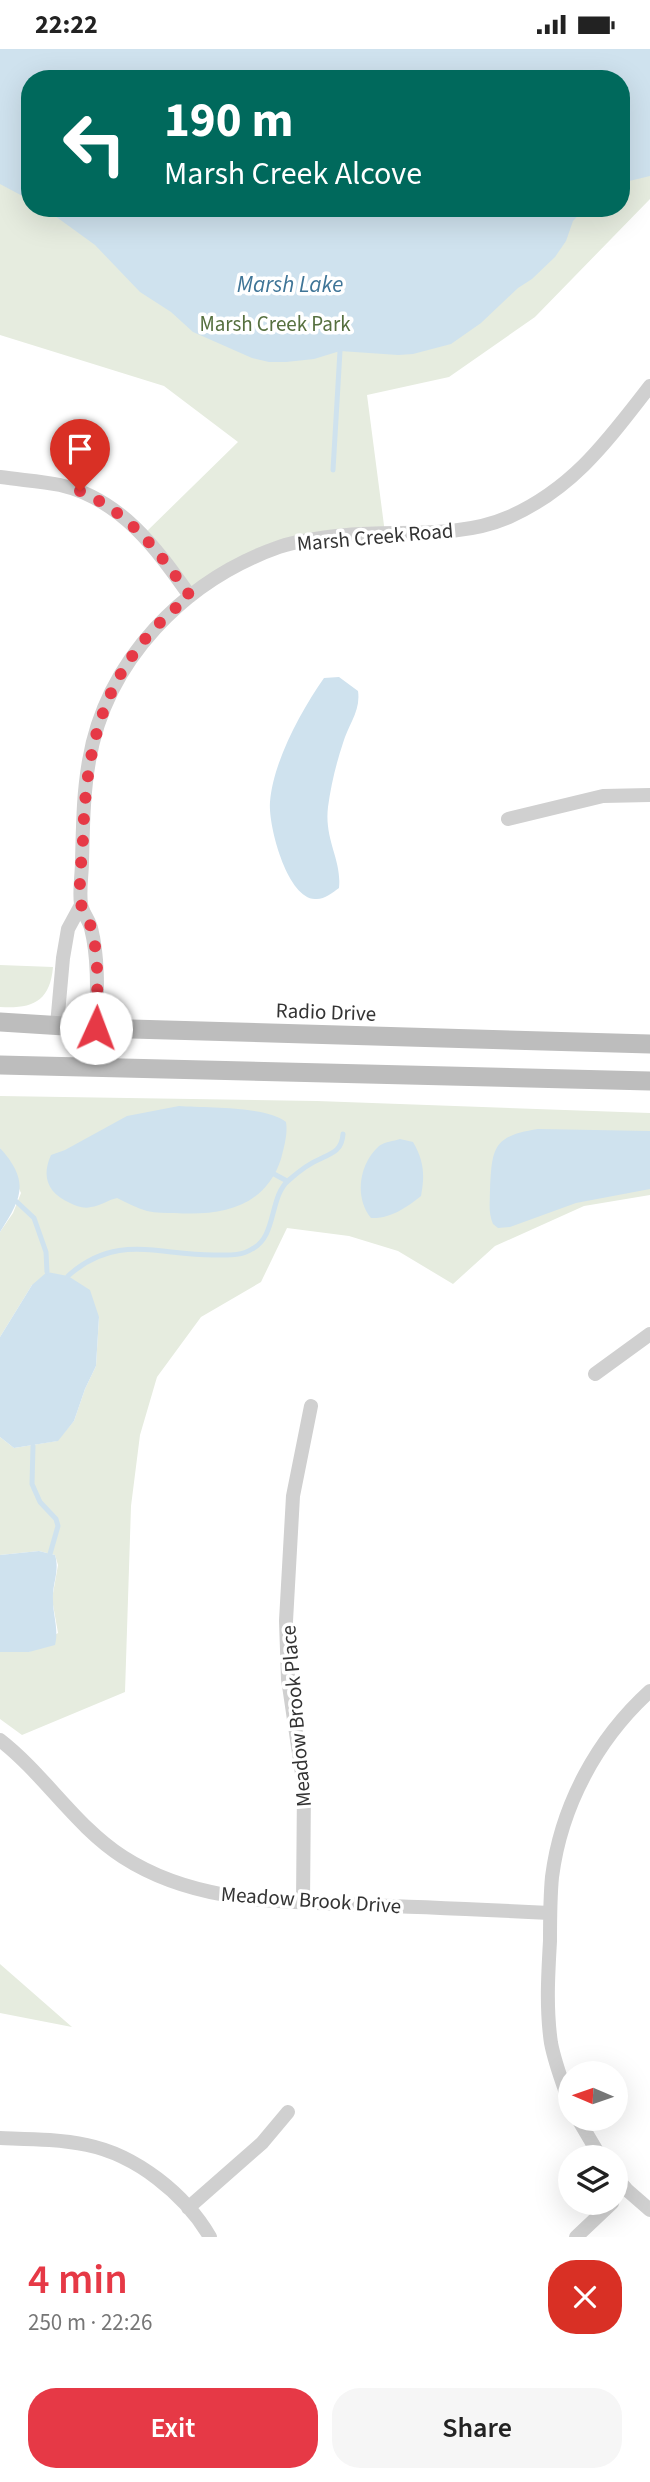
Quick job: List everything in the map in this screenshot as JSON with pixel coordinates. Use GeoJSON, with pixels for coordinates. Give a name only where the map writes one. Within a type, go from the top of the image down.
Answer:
{"type":"FeatureCollection","features":[{"type":"Feature","properties":{"kind":"main road","name":"Radio Drive"},"geometry":{"type":"LineString","coordinates":[[0,1022],[96,1028],[650,1044]]}},
{"type":"Feature","properties":{"kind":"main road"},"geometry":{"type":"LineString","coordinates":[[0,1065],[650,1081]]}},
{"type":"Feature","properties":{"kind":"street","name":"Marsh Creek Road"},"geometry":{"type":"LineString","coordinates":[[96,1028],[96,955],[91,927],[81,905],[84,793],[89,758],[97,727],[111,692],[129,662],[169,613],[220,574],[282,545],[347,535],[472,528],[507,518],[544,499],[574,477],[598,453],[650,386]]}},
{"type":"Feature","properties":{"kind":"street"},"geometry":{"type":"LineString","coordinates":[[0,477],[59,485],[100,500],[134,524],[160,554],[190,596]]}},
{"type":"Feature","properties":{"kind":"street"},"geometry":{"type":"LineString","coordinates":[[508,819],[603,796],[650,795]]}},
{"type":"Feature","properties":{"kind":"street","name":"Marsh Creek Road"},"geometry":{"type":"LineString","coordinates":[[57,1025],[68,929],[81,905]]}},
{"type":"Feature","properties":{"kind":"street"},"geometry":{"type":"LineString","coordinates":[[594,1374],[650,1334]]}},
{"type":"Feature","properties":{"kind":"street","name":"Meadow Brook Place"},"geometry":{"type":"LineString","coordinates":[[303,1902],[304,1787],[289,1689],[286,1621],[293,1496],[311,1406]]}},
{"type":"Feature","properties":{"kind":"street"},"geometry":{"type":"LineString","coordinates":[[558,2064],[552,2044],[548,1985],[552,1878],[557,1851],[575,1794],[588,1766],[619,1722],[650,1691]]}},
{"type":"Feature","properties":{"kind":"street","name":"Meadow Brook Drive"},"geometry":{"type":"LineString","coordinates":[[0,1740],[35,1770],[101,1841],[150,1873],[177,1884],[241,1898],[550,1913]]}},
{"type":"Feature","properties":{"kind":"street"},"geometry":{"type":"LineString","coordinates":[[188,2208],[262,2143],[288,2112]]}},
{"type":"Feature","properties":{"kind":"street"},"geometry":{"type":"LineString","coordinates":[[0,2138],[52,2139],[89,2145],[116,2154],[163,2183],[188,2208],[210,2237]]}},
{"type":"Feature","properties":{"kind":"street"},"geometry":{"type":"LineString","coordinates":[[628,2199],[650,2210]]}},
{"type":"Feature","properties":{"kind":"street"},"geometry":{"type":"LineString","coordinates":[[576,2237],[599,2215]]}},
{"type":"Feature","properties":{"kind":"green space","name":"Marsh Creek Park"},"geometry":{"type":"Polygon","coordinates":[[[0,49],[650,49],[650,199],[535,317],[449,377],[367,395],[385,533],[283,546],[190,596],[143,535],[238,442],[164,386],[0,335],[0,49]]]}},
{"type":"Feature","properties":{"kind":"green space"},"geometry":{"type":"Polygon","coordinates":[[[0,965],[53,967],[48,988],[43,996],[30,1004],[0,1007],[0,965]]]}},
{"type":"Feature","properties":{"kind":"green space"},"geometry":{"type":"Polygon","coordinates":[[[0,1096],[317,1101],[650,1113],[650,1195],[584,1206],[495,1246],[453,1284],[398,1251],[349,1236],[287,1228],[261,1282],[201,1317],[157,1377],[140,1435],[131,1506],[125,1692],[22,1735],[0,1719],[0,1652],[29,1652],[58,1633],[52,1599],[58,1565],[55,1555],[39,1551],[0,1555],[0,1437],[14,1448],[57,1441],[74,1421],[96,1366],[99,1317],[32,1285],[0,1337],[0,1232],[13,1213],[21,1193],[0,1148],[0,1096]]]}},
{"type":"Feature","properties":{"kind":"green space"},"geometry":{"type":"Polygon","coordinates":[[[0,1964],[72,2027],[0,2013],[0,1964]]]}},
{"type":"Feature","properties":{"kind":"water"},"geometry":{"type":"Polygon","coordinates":[[[0,49],[650,49],[650,176],[630,181],[630,70],[21,70],[21,195],[0,184],[0,49]]]}},
{"type":"Feature","properties":{"kind":"water","name":"Marsh Lake"},"geometry":{"type":"Polygon","coordinates":[[[56,217],[577,217],[555,257],[481,323],[451,344],[413,354],[340,351],[314,359],[286,362],[252,358],[193,332],[171,312],[140,292],[95,245],[56,217]]]}},
{"type":"Feature","properties":{"kind":"water"},"geometry":{"type":"Polygon","coordinates":[[[339,677],[358,691],[358,698],[356,711],[338,759],[328,807],[328,830],[338,868],[339,888],[325,897],[315,899],[296,887],[281,859],[272,827],[270,802],[282,754],[306,706],[324,678],[339,677]]]}},
{"type":"Feature","properties":{"kind":"water"},"geometry":{"type":"Polygon","coordinates":[[[179,1106],[251,1110],[286,1122],[281,1159],[274,1176],[264,1189],[239,1205],[192,1214],[147,1211],[117,1198],[88,1208],[83,1207],[62,1199],[48,1183],[47,1170],[51,1155],[127,1116],[179,1106]]]}},
{"type":"Feature","properties":{"kind":"water"},"geometry":{"type":"Polygon","coordinates":[[[538,1129],[650,1131],[650,1189],[576,1203],[510,1227],[498,1228],[490,1216],[494,1154],[498,1146],[512,1135],[538,1129]]]}},
{"type":"Feature","properties":{"kind":"water"},"geometry":{"type":"Polygon","coordinates":[[[400,1139],[413,1142],[419,1155],[423,1175],[421,1196],[392,1214],[371,1218],[362,1200],[363,1171],[372,1153],[379,1146],[400,1139]]]}},
{"type":"Feature","properties":{"kind":"water"},"geometry":{"type":"Polygon","coordinates":[[[0,1148],[16,1170],[20,1190],[14,1209],[0,1232],[0,1148]]]}},
{"type":"Feature","properties":{"kind":"water"},"geometry":{"type":"Polygon","coordinates":[[[47,1272],[68,1276],[90,1290],[99,1317],[96,1366],[74,1421],[58,1441],[14,1448],[0,1437],[0,1337],[32,1285],[47,1272]]]}},
{"type":"Feature","properties":{"kind":"water"},"geometry":{"type":"Polygon","coordinates":[[[39,1551],[55,1555],[55,1645],[29,1652],[0,1652],[0,1555],[39,1551]]]}},
{"type":"Feature","properties":{"kind":"waterway"},"geometry":{"type":"LineString","coordinates":[[333,470],[340,351]]}},
{"type":"Feature","properties":{"kind":"waterway"},"geometry":{"type":"LineString","coordinates":[[68,1276],[104,1254],[121,1250],[216,1255],[235,1255],[248,1251],[266,1235],[283,1187],[304,1168],[336,1150],[341,1144],[343,1134]]}},
{"type":"Feature","properties":{"kind":"waterway"},"geometry":{"type":"LineString","coordinates":[[274,1174],[287,1181]]}},
{"type":"Feature","properties":{"kind":"waterway"},"geometry":{"type":"LineString","coordinates":[[17,1202],[34,1218],[46,1252],[47,1272]]}},
{"type":"Feature","properties":{"kind":"waterway"},"geometry":{"type":"LineString","coordinates":[[33,1446],[32,1484],[40,1502],[56,1519],[58,1526],[50,1554]]}},
{"type":"Feature","properties":{"kind":"route"},"geometry":{"type":"LineString","coordinates":[[80,491],[100,500],[134,524],[160,554],[190,596],[169,613],[129,662],[111,692],[97,727],[89,758],[84,793],[81,905],[91,927],[96,955],[96,1028]]}}]}
